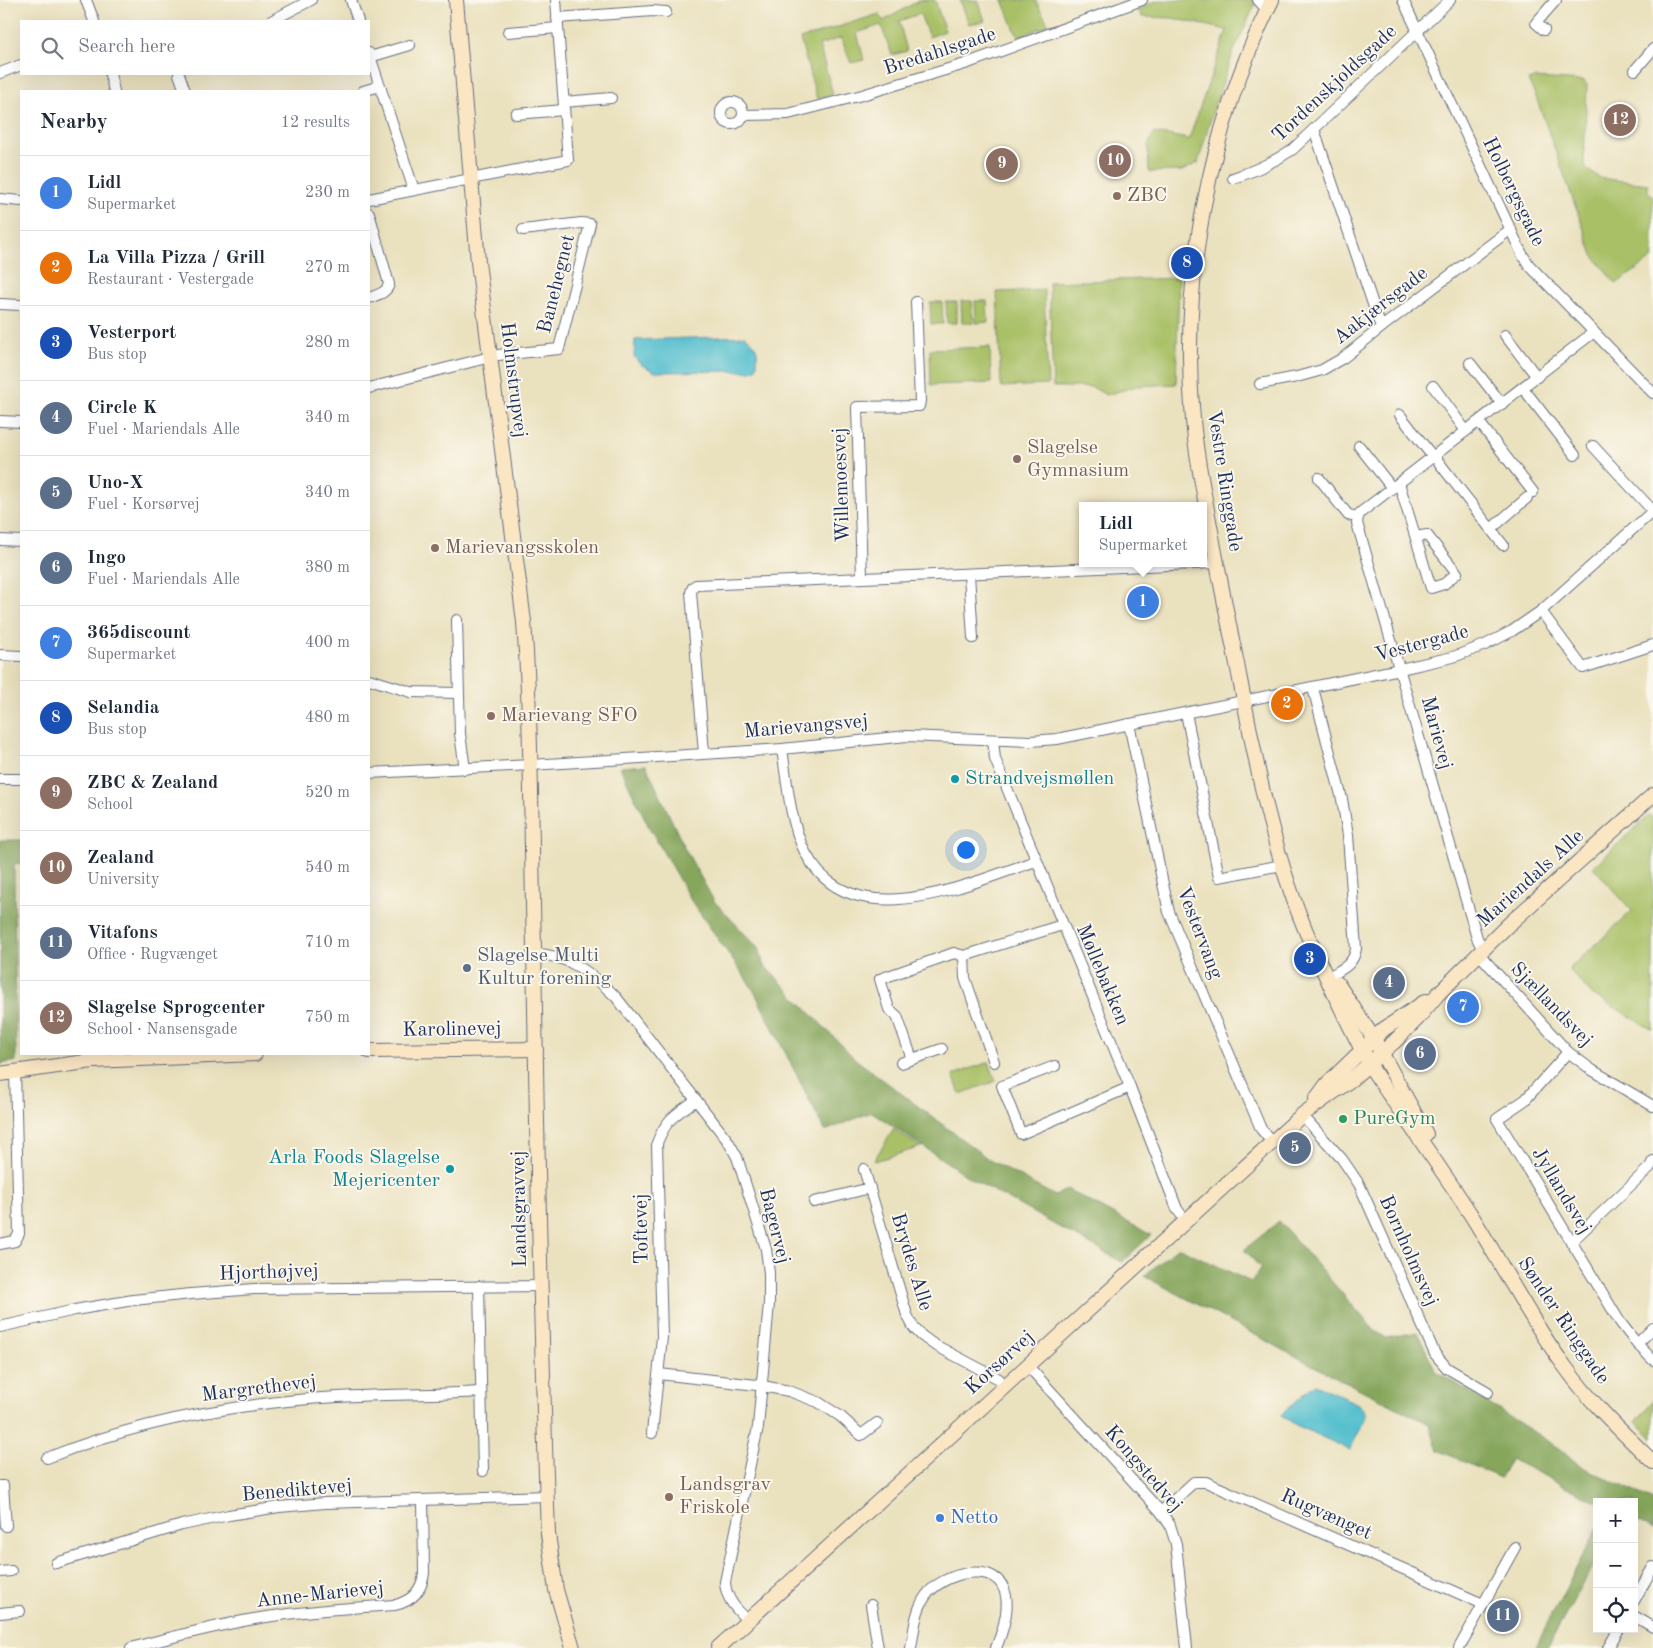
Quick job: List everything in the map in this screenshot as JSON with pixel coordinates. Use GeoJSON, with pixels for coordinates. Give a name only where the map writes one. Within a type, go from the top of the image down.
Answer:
{"type":"FeatureCollection","features":[{"type":"Feature","properties":{"kind":"street"},"geometry":{"type":"LineString","coordinates":[[86,0],[94,20]]}},
{"type":"Feature","properties":{"kind":"street"},"geometry":{"type":"LineString","coordinates":[[273,20],[311,0]]}},
{"type":"Feature","properties":{"kind":"street"},"geometry":{"type":"LineString","coordinates":[[351,0],[358,20]]}},
{"type":"Feature","properties":{"kind":"street","name":"Holmstrupvej"},"geometry":{"type":"LineString","coordinates":[[456,0],[471,178],[490,358],[524,622],[531,766]]}},
{"type":"Feature","properties":{"kind":"street"},"geometry":{"type":"LineString","coordinates":[[370,198],[568,160],[556,0]]}},
{"type":"Feature","properties":{"kind":"street","name":"Bredahlsgade"},"geometry":{"type":"LineString","coordinates":[[743,115],[788,114],[862,95],[965,64],[1142,0]]}},
{"type":"Feature","properties":{"kind":"street","name":"Holbergsgade"},"geometry":{"type":"LineString","coordinates":[[1403,0],[1522,254],[1530,265],[1653,393]]}},
{"type":"Feature","properties":{"kind":"street","name":"Tordenskjoldsgade"},"geometry":{"type":"LineString","coordinates":[[1233,178],[1254,172],[1293,150],[1450,0]]}},
{"type":"Feature","properties":{"kind":"street"},"geometry":{"type":"LineString","coordinates":[[1544,30],[1536,23],[1556,0]]}},
{"type":"Feature","properties":{"kind":"street","name":"Vestre Ringgade"},"geometry":{"type":"LineString","coordinates":[[1205,502],[1199,471],[1190,386],[1190,322],[1194,275],[1206,193],[1221,133],[1231,99],[1266,3]]}},
{"type":"Feature","properties":{"kind":"street"},"geometry":{"type":"LineString","coordinates":[[508,32],[558,23],[653,11],[666,12]]}},
{"type":"Feature","properties":{"kind":"street"},"geometry":{"type":"LineString","coordinates":[[370,55],[410,45]]}},
{"type":"Feature","properties":{"kind":"street"},"geometry":{"type":"LineString","coordinates":[[1635,70],[1653,49]]}},
{"type":"Feature","properties":{"kind":"street"},"geometry":{"type":"LineString","coordinates":[[370,58],[414,190]]}},
{"type":"Feature","properties":{"kind":"street"},"geometry":{"type":"LineString","coordinates":[[0,73],[20,66]]}},
{"type":"Feature","properties":{"kind":"street"},"geometry":{"type":"LineString","coordinates":[[110,75],[114,90]]}},
{"type":"Feature","properties":{"kind":"street"},"geometry":{"type":"LineString","coordinates":[[180,75],[185,90]]}},
{"type":"Feature","properties":{"kind":"street"},"geometry":{"type":"LineString","coordinates":[[366,90],[380,86]]}},
{"type":"Feature","properties":{"kind":"street"},"geometry":{"type":"LineString","coordinates":[[516,114],[611,98]]}},
{"type":"Feature","properties":{"kind":"street"},"geometry":{"type":"LineString","coordinates":[[1314,129],[1379,322],[1383,326]]}},
{"type":"Feature","properties":{"kind":"street"},"geometry":{"type":"LineString","coordinates":[[0,199],[20,201]]}},
{"type":"Feature","properties":{"kind":"street"},"geometry":{"type":"LineString","coordinates":[[370,217],[389,284],[385,292],[370,298]]}},
{"type":"Feature","properties":{"kind":"street","name":"Banehegnet"},"geometry":{"type":"LineString","coordinates":[[490,358],[498,355],[559,349],[590,224],[581,223],[523,230]]}},
{"type":"Feature","properties":{"kind":"street","name":"Aakjærsgade"},"geometry":{"type":"LineString","coordinates":[[1260,384],[1322,370],[1344,358],[1511,229]]}},
{"type":"Feature","properties":{"kind":"street","name":"Willemoesvej"},"geometry":{"type":"LineString","coordinates":[[862,578],[857,407],[919,406],[916,302]]}},
{"type":"Feature","properties":{"kind":"street"},"geometry":{"type":"LineString","coordinates":[[0,304],[20,305]]}},
{"type":"Feature","properties":{"kind":"street"},"geometry":{"type":"LineString","coordinates":[[1319,478],[1348,515],[1357,520],[1360,513],[1594,332]]}},
{"type":"Feature","properties":{"kind":"street"},"geometry":{"type":"LineString","coordinates":[[1505,335],[1537,377]]}},
{"type":"Feature","properties":{"kind":"street"},"geometry":{"type":"LineString","coordinates":[[370,388],[490,358]]}},
{"type":"Feature","properties":{"kind":"street"},"geometry":{"type":"LineString","coordinates":[[1470,363],[1502,404]]}},
{"type":"Feature","properties":{"kind":"street"},"geometry":{"type":"LineString","coordinates":[[1433,386],[1466,431]]}},
{"type":"Feature","properties":{"kind":"street"},"geometry":{"type":"LineString","coordinates":[[1523,388],[1575,455]]}},
{"type":"Feature","properties":{"kind":"street"},"geometry":{"type":"LineString","coordinates":[[1400,415],[1503,545]]}},
{"type":"Feature","properties":{"kind":"street"},"geometry":{"type":"LineString","coordinates":[[0,421],[20,422]]}},
{"type":"Feature","properties":{"kind":"street"},"geometry":{"type":"LineString","coordinates":[[1479,422],[1530,495],[1491,529]]}},
{"type":"Feature","properties":{"kind":"street"},"geometry":{"type":"LineString","coordinates":[[1359,446],[1396,486],[1416,537],[1431,588],[1444,584],[1457,573],[1427,535],[1416,537]]}},
{"type":"Feature","properties":{"kind":"street"},"geometry":{"type":"LineString","coordinates":[[1593,446],[1653,511]]}},
{"type":"Feature","properties":{"kind":"street","name":"Vestergade"},"geometry":{"type":"LineString","coordinates":[[1244,701],[1453,657],[1485,645],[1512,631],[1541,611],[1653,511]]}},
{"type":"Feature","properties":{"kind":"street","name":"Vestre Ringgade"},"geometry":{"type":"LineString","coordinates":[[1207,512],[1244,701],[1267,809],[1282,865],[1296,909],[1327,973],[1372,1051]]}},
{"type":"Feature","properties":{"kind":"street","name":"Marievej"},"geometry":{"type":"LineString","coordinates":[[1357,520],[1422,753],[1481,952]]}},
{"type":"Feature","properties":{"kind":"street"},"geometry":{"type":"LineString","coordinates":[[0,540],[20,541]]}},
{"type":"Feature","properties":{"kind":"street"},"geometry":{"type":"LineString","coordinates":[[1207,563],[1217,563]]}},
{"type":"Feature","properties":{"kind":"street"},"geometry":{"type":"LineString","coordinates":[[704,753],[691,592],[693,587],[700,584],[1127,567]]}},
{"type":"Feature","properties":{"kind":"street"},"geometry":{"type":"LineString","coordinates":[[969,574],[973,638]]}},
{"type":"Feature","properties":{"kind":"street"},"geometry":{"type":"LineString","coordinates":[[1541,611],[1583,668],[1653,645]]}},
{"type":"Feature","properties":{"kind":"street"},"geometry":{"type":"LineString","coordinates":[[457,620],[460,734],[465,768]]}},
{"type":"Feature","properties":{"kind":"street"},"geometry":{"type":"LineString","coordinates":[[0,655],[20,656]]}},
{"type":"Feature","properties":{"kind":"street"},"geometry":{"type":"LineString","coordinates":[[370,679],[411,692],[458,693]]}},
{"type":"Feature","properties":{"kind":"street"},"geometry":{"type":"LineString","coordinates":[[1312,688],[1342,799],[1348,835],[1356,949],[1355,958],[1351,963],[1327,973]]}},
{"type":"Feature","properties":{"kind":"street","name":"Marievangsvej"},"geometry":{"type":"LineString","coordinates":[[370,773],[531,766],[782,748],[907,736],[1030,741],[1057,739],[1244,701]]}},
{"type":"Feature","properties":{"kind":"street"},"geometry":{"type":"LineString","coordinates":[[1186,713],[1220,877],[1282,865]]}},
{"type":"Feature","properties":{"kind":"street","name":"Vestervang"},"geometry":{"type":"LineString","coordinates":[[1129,724],[1169,912],[1261,1129],[1272,1142]]}},
{"type":"Feature","properties":{"kind":"street","name":"Møllebakken"},"geometry":{"type":"LineString","coordinates":[[994,740],[995,759],[1130,1087],[1177,1209],[1186,1221]]}},
{"type":"Feature","properties":{"kind":"street"},"geometry":{"type":"LineString","coordinates":[[782,748],[793,811],[805,853],[815,868],[825,878],[848,893],[868,899],[888,900],[932,894],[1036,861]]}},
{"type":"Feature","properties":{"kind":"street","name":"Landsgravvej"},"geometry":{"type":"LineString","coordinates":[[531,766],[548,1534],[556,1590],[573,1648]]}},
{"type":"Feature","properties":{"kind":"street"},"geometry":{"type":"LineString","coordinates":[[0,779],[20,779]]}},
{"type":"Feature","properties":{"kind":"street","name":"Mariendals Alle"},"geometry":{"type":"LineString","coordinates":[[1305,1112],[1372,1051],[1391,1024],[1438,994],[1533,902],[1653,795]]}},
{"type":"Feature","properties":{"kind":"street"},"geometry":{"type":"LineString","coordinates":[[912,1059],[897,1016],[889,1009],[880,979],[954,953],[964,956],[1062,925]]}},
{"type":"Feature","properties":{"kind":"street","name":"Sjællandsvej"},"geometry":{"type":"LineString","coordinates":[[1481,952],[1568,1052],[1592,1070],[1653,1106]]}},
{"type":"Feature","properties":{"kind":"street","name":"Bagervej"},"geometry":{"type":"LineString","coordinates":[[534,954],[546,954],[572,963],[603,984],[616,997],[728,1141],[736,1157],[766,1249],[769,1273],[769,1303],[755,1448],[725,1582],[726,1592],[730,1601],[748,1620]]}},
{"type":"Feature","properties":{"kind":"street"},"geometry":{"type":"LineString","coordinates":[[964,956],[965,978],[994,1062]]}},
{"type":"Feature","properties":{"kind":"street","name":"Vestre Ringgade"},"geometry":{"type":"LineString","coordinates":[[1327,973],[1336,996],[1351,1016],[1372,1051]]}},
{"type":"Feature","properties":{"kind":"street","name":"Karolinevej"},"geometry":{"type":"LineString","coordinates":[[370,1051],[536,1049]]}},
{"type":"Feature","properties":{"kind":"street"},"geometry":{"type":"LineString","coordinates":[[901,1063],[942,1050]]}},
{"type":"Feature","properties":{"kind":"street","name":"Sønder Ringgade"},"geometry":{"type":"LineString","coordinates":[[1372,1051],[1450,1176],[1471,1216]]}},
{"type":"Feature","properties":{"kind":"street","name":"Sønder Ringgade"},"geometry":{"type":"LineString","coordinates":[[1372,1051],[1533,1319],[1565,1367],[1619,1430],[1653,1462]]}},
{"type":"Feature","properties":{"kind":"street","name":"Jyllandsvej"},"geometry":{"type":"LineString","coordinates":[[1568,1052],[1524,1100],[1497,1119],[1620,1322],[1637,1344],[1653,1360]]}},
{"type":"Feature","properties":{"kind":"street"},"geometry":{"type":"LineString","coordinates":[[0,1074],[93,1061],[222,1055]]}},
{"type":"Feature","properties":{"kind":"street"},"geometry":{"type":"LineString","coordinates":[[1055,1066],[1002,1086],[1021,1134],[1130,1087]]}},
{"type":"Feature","properties":{"kind":"street"},"geometry":{"type":"LineString","coordinates":[[0,1244],[14,1241],[19,1234],[15,1071]]}},
{"type":"Feature","properties":{"kind":"street","name":"Toftevej"},"geometry":{"type":"LineString","coordinates":[[652,1434],[662,1337],[657,1144],[668,1120],[696,1100]]}},
{"type":"Feature","properties":{"kind":"street","name":"Korsørvej"},"geometry":{"type":"LineString","coordinates":[[718,1648],[1305,1112]]}},
{"type":"Feature","properties":{"kind":"street","name":"Bornholmsvej"},"geometry":{"type":"LineString","coordinates":[[1305,1112],[1359,1184],[1435,1354],[1447,1368],[1488,1392]]}},
{"type":"Feature","properties":{"kind":"street"},"geometry":{"type":"LineString","coordinates":[[1571,1242],[1650,1167],[1653,1161]]}},
{"type":"Feature","properties":{"kind":"street","name":"Brydes Alle"},"geometry":{"type":"LineString","coordinates":[[864,1169],[907,1315],[914,1328],[930,1342],[999,1379],[1005,1386]]}},
{"type":"Feature","properties":{"kind":"street"},"geometry":{"type":"LineString","coordinates":[[814,1202],[870,1188]]}},
{"type":"Feature","properties":{"kind":"street"},"geometry":{"type":"LineString","coordinates":[[480,1286],[483,1471]]}},
{"type":"Feature","properties":{"kind":"street","name":"Hjorthøjvej"},"geometry":{"type":"LineString","coordinates":[[0,1327],[123,1302],[254,1289],[542,1286]]}},
{"type":"Feature","properties":{"kind":"street"},"geometry":{"type":"LineString","coordinates":[[1637,1344],[1653,1328]]}},
{"type":"Feature","properties":{"kind":"street","name":"Kongstedvej"},"geometry":{"type":"LineString","coordinates":[[1027,1365],[1161,1512],[1170,1525],[1176,1544],[1187,1648]]}},
{"type":"Feature","properties":{"kind":"street"},"geometry":{"type":"LineString","coordinates":[[659,1374],[789,1391],[818,1402],[840,1416],[862,1435],[877,1423]]}},
{"type":"Feature","properties":{"kind":"street","name":"Margrethevej"},"geometry":{"type":"LineString","coordinates":[[47,1458],[66,1450],[137,1428],[209,1412],[336,1397],[481,1392]]}},
{"type":"Feature","properties":{"kind":"street","name":"Rugvænget"},"geometry":{"type":"LineString","coordinates":[[1161,1512],[1194,1482],[1206,1482],[1483,1604]]}},
{"type":"Feature","properties":{"kind":"street"},"geometry":{"type":"LineString","coordinates":[[0,1486],[3,1486],[6,1526]]}},
{"type":"Feature","properties":{"kind":"street","name":"Benediktevej"},"geometry":{"type":"LineString","coordinates":[[56,1563],[182,1525],[279,1507],[324,1503],[547,1496]]}},
{"type":"Feature","properties":{"kind":"street","name":"Anne-Marievej"},"geometry":{"type":"LineString","coordinates":[[131,1648],[184,1634],[255,1619],[315,1611],[395,1605],[406,1602],[416,1594],[423,1583],[423,1500]]}},
{"type":"Feature","properties":{"kind":"street"},"geometry":{"type":"LineString","coordinates":[[1459,1648],[1515,1547]]}},
{"type":"Feature","properties":{"kind":"street"},"geometry":{"type":"LineString","coordinates":[[1638,1594],[1653,1567]]}},
{"type":"Feature","properties":{"kind":"street"},"geometry":{"type":"LineString","coordinates":[[0,1572],[11,1571]]}},
{"type":"Feature","properties":{"kind":"street"},"geometry":{"type":"LineString","coordinates":[[911,1648],[918,1612],[925,1596],[935,1585],[949,1578],[963,1573],[978,1572],[992,1577],[999,1582],[1006,1595],[1006,1608],[1001,1636],[996,1648]]}},
{"type":"Feature","properties":{"kind":"street"},"geometry":{"type":"LineString","coordinates":[[871,1605],[878,1648]]}},
{"type":"Feature","properties":{"kind":"street"},"geometry":{"type":"LineString","coordinates":[[0,1613],[20,1611]]}},
{"type":"Feature","properties":{"kind":"street"},"geometry":{"type":"LineString","coordinates":[[1638,1618],[1653,1627]]}},
{"type":"Feature","properties":{"kind":"street"},"geometry":{"type":"LineString","coordinates":[[1608,1648],[1617,1633]]}},
{"type":"Feature","properties":{"kind":"green space"},"geometry":{"type":"Polygon","coordinates":[[[920,0],[935,0],[945,31],[929,37],[920,14],[899,21],[907,51],[892,55],[881,25],[857,33],[864,60],[851,63],[841,38],[819,45],[833,94],[817,99],[800,39],[879,14],[883,21],[920,0]]]}},
{"type":"Feature","properties":{"kind":"green space"},"geometry":{"type":"Polygon","coordinates":[[[960,0],[978,0],[985,21],[969,24],[960,0]]]}},
{"type":"Feature","properties":{"kind":"green space"},"geometry":{"type":"Polygon","coordinates":[[[1003,0],[1035,0],[1049,25],[1020,36],[1016,33],[1003,0]]]}},
{"type":"Feature","properties":{"kind":"green space"},"geometry":{"type":"Polygon","coordinates":[[[1158,0],[1257,0],[1233,53],[1198,163],[1182,171],[1149,172],[1148,146],[1154,133],[1189,139],[1227,30],[1172,18],[1142,17],[1138,10],[1158,0]]]}},
{"type":"Feature","properties":{"kind":"green space"},"geometry":{"type":"Polygon","coordinates":[[[1535,78],[1584,81],[1587,85],[1584,159],[1586,169],[1600,178],[1648,184],[1648,192],[1653,196],[1653,258],[1616,284],[1593,255],[1536,97],[1528,80],[1535,78]]]}},
{"type":"Feature","properties":{"kind":"green space"},"geometry":{"type":"Polygon","coordinates":[[[1179,278],[1176,384],[1137,386],[1106,395],[1092,387],[1053,387],[1049,282],[1179,278]]]}},
{"type":"Feature","properties":{"kind":"green space"},"geometry":{"type":"Polygon","coordinates":[[[1044,290],[1048,385],[1001,387],[997,292],[1044,290]]]}},
{"type":"Feature","properties":{"kind":"green space"},"geometry":{"type":"Polygon","coordinates":[[[961,301],[972,301],[973,323],[962,323],[961,301]]]}},
{"type":"Feature","properties":{"kind":"green space"},"geometry":{"type":"Polygon","coordinates":[[[975,301],[987,301],[988,322],[976,323],[975,301]]]}},
{"type":"Feature","properties":{"kind":"green space"},"geometry":{"type":"Polygon","coordinates":[[[930,302],[942,302],[943,324],[931,324],[930,302]]]}},
{"type":"Feature","properties":{"kind":"green space"},"geometry":{"type":"Polygon","coordinates":[[[946,302],[957,302],[957,323],[947,323],[946,302]]]}},
{"type":"Feature","properties":{"kind":"green space"},"geometry":{"type":"Polygon","coordinates":[[[990,347],[991,383],[931,385],[930,349],[990,347]]]}},
{"type":"Feature","properties":{"kind":"green space"},"geometry":{"type":"Polygon","coordinates":[[[646,765],[684,847],[714,901],[760,950],[763,964],[854,1058],[991,1161],[1055,1196],[1067,1189],[1151,1235],[1122,1262],[970,1178],[872,1112],[825,1131],[753,989],[690,899],[649,827],[620,767],[646,765]]]}},
{"type":"Feature","properties":{"kind":"green space"},"geometry":{"type":"Polygon","coordinates":[[[1649,815],[1653,818],[1653,1030],[1590,993],[1569,969],[1632,911],[1593,867],[1649,815]]]}},
{"type":"Feature","properties":{"kind":"green space"},"geometry":{"type":"Polygon","coordinates":[[[0,840],[20,840],[20,863],[14,864],[16,1061],[0,1064],[0,840]]]}},
{"type":"Feature","properties":{"kind":"green space"},"geometry":{"type":"Polygon","coordinates":[[[989,1062],[996,1081],[960,1094],[953,1075],[989,1062]]]}},
{"type":"Feature","properties":{"kind":"green space"},"geometry":{"type":"Polygon","coordinates":[[[894,1129],[921,1147],[875,1161],[874,1160],[894,1129]]]}},
{"type":"Feature","properties":{"kind":"green space"},"geometry":{"type":"Polygon","coordinates":[[[1279,1221],[1374,1330],[1386,1338],[1417,1332],[1436,1371],[1561,1449],[1580,1466],[1653,1500],[1653,1529],[1638,1522],[1638,1498],[1593,1498],[1593,1500],[1510,1459],[1500,1478],[1438,1450],[1429,1424],[1312,1365],[1144,1276],[1178,1247],[1251,1282],[1261,1268],[1244,1250],[1279,1221]]]}},
{"type":"Feature","properties":{"kind":"green space"},"geometry":{"type":"Polygon","coordinates":[[[1653,1400],[1653,1438],[1636,1422],[1653,1400]]]}},
{"type":"Feature","properties":{"kind":"green space"},"geometry":{"type":"Polygon","coordinates":[[[1593,1536],[1593,1566],[1547,1648],[1535,1648],[1593,1536]]]}},
{"type":"Feature","properties":{"kind":"water"},"geometry":{"type":"Polygon","coordinates":[[[745,336],[753,342],[757,354],[756,369],[751,371],[655,372],[640,364],[634,357],[635,340],[745,336]]]}},
{"type":"Feature","properties":{"kind":"water"},"geometry":{"type":"Polygon","coordinates":[[[1315,1384],[1358,1404],[1364,1410],[1366,1417],[1350,1450],[1296,1425],[1281,1415],[1315,1384]]]}},
{"type":"Feature","properties":{"kind":"place","name":"Slagelse Sprogcenter"},"geometry":{"type":"Point","coordinates":[1620,120]}},
{"type":"Feature","properties":{"kind":"place","name":"Zealand"},"geometry":{"type":"Point","coordinates":[1115,161]}},
{"type":"Feature","properties":{"kind":"place","name":"ZBC & Zealand"},"geometry":{"type":"Point","coordinates":[1002,164]}},
{"type":"Feature","properties":{"kind":"place","name":"ZBC"},"geometry":{"type":"Point","coordinates":[1117,196]}},
{"type":"Feature","properties":{"kind":"place","name":"Selandia"},"geometry":{"type":"Point","coordinates":[1187,263]}},
{"type":"Feature","properties":{"kind":"place","name":"Slagelse Gymnasium"},"geometry":{"type":"Point","coordinates":[1017,459]}},
{"type":"Feature","properties":{"kind":"place","name":"Marievangsskolen"},"geometry":{"type":"Point","coordinates":[435,548]}},
{"type":"Feature","properties":{"kind":"place","name":"Lidl"},"geometry":{"type":"Point","coordinates":[1143,602]}},
{"type":"Feature","properties":{"kind":"place","name":"La Villa Pizza / Grill"},"geometry":{"type":"Point","coordinates":[1287,704]}},
{"type":"Feature","properties":{"kind":"place","name":"Marievang SFO"},"geometry":{"type":"Point","coordinates":[491,716]}},
{"type":"Feature","properties":{"kind":"place","name":"Strandvejsmøllen"},"geometry":{"type":"Point","coordinates":[955,779]}},
{"type":"Feature","properties":{"kind":"place","name":"Vesterport"},"geometry":{"type":"Point","coordinates":[1310,959]}},
{"type":"Feature","properties":{"kind":"place","name":"Slagelse Multi Kultur forening"},"geometry":{"type":"Point","coordinates":[467,968]}},
{"type":"Feature","properties":{"kind":"place","name":"Circle K"},"geometry":{"type":"Point","coordinates":[1389,983]}},
{"type":"Feature","properties":{"kind":"place","name":"365discount"},"geometry":{"type":"Point","coordinates":[1463,1007]}},
{"type":"Feature","properties":{"kind":"place","name":"Ingo"},"geometry":{"type":"Point","coordinates":[1420,1054]}},
{"type":"Feature","properties":{"kind":"place","name":"PureGym"},"geometry":{"type":"Point","coordinates":[1343,1119]}},
{"type":"Feature","properties":{"kind":"place","name":"Uno-X"},"geometry":{"type":"Point","coordinates":[1295,1148]}},
{"type":"Feature","properties":{"kind":"place","name":"Arla Foods Slagelse Mejericenter"},"geometry":{"type":"Point","coordinates":[450,1169]}},
{"type":"Feature","properties":{"kind":"place","name":"Landsgrav Friskole"},"geometry":{"type":"Point","coordinates":[669,1497]}},
{"type":"Feature","properties":{"kind":"place","name":"Netto"},"geometry":{"type":"Point","coordinates":[940,1518]}},
{"type":"Feature","properties":{"kind":"place","name":"Vitafons"},"geometry":{"type":"Point","coordinates":[1503,1616]}}]}
